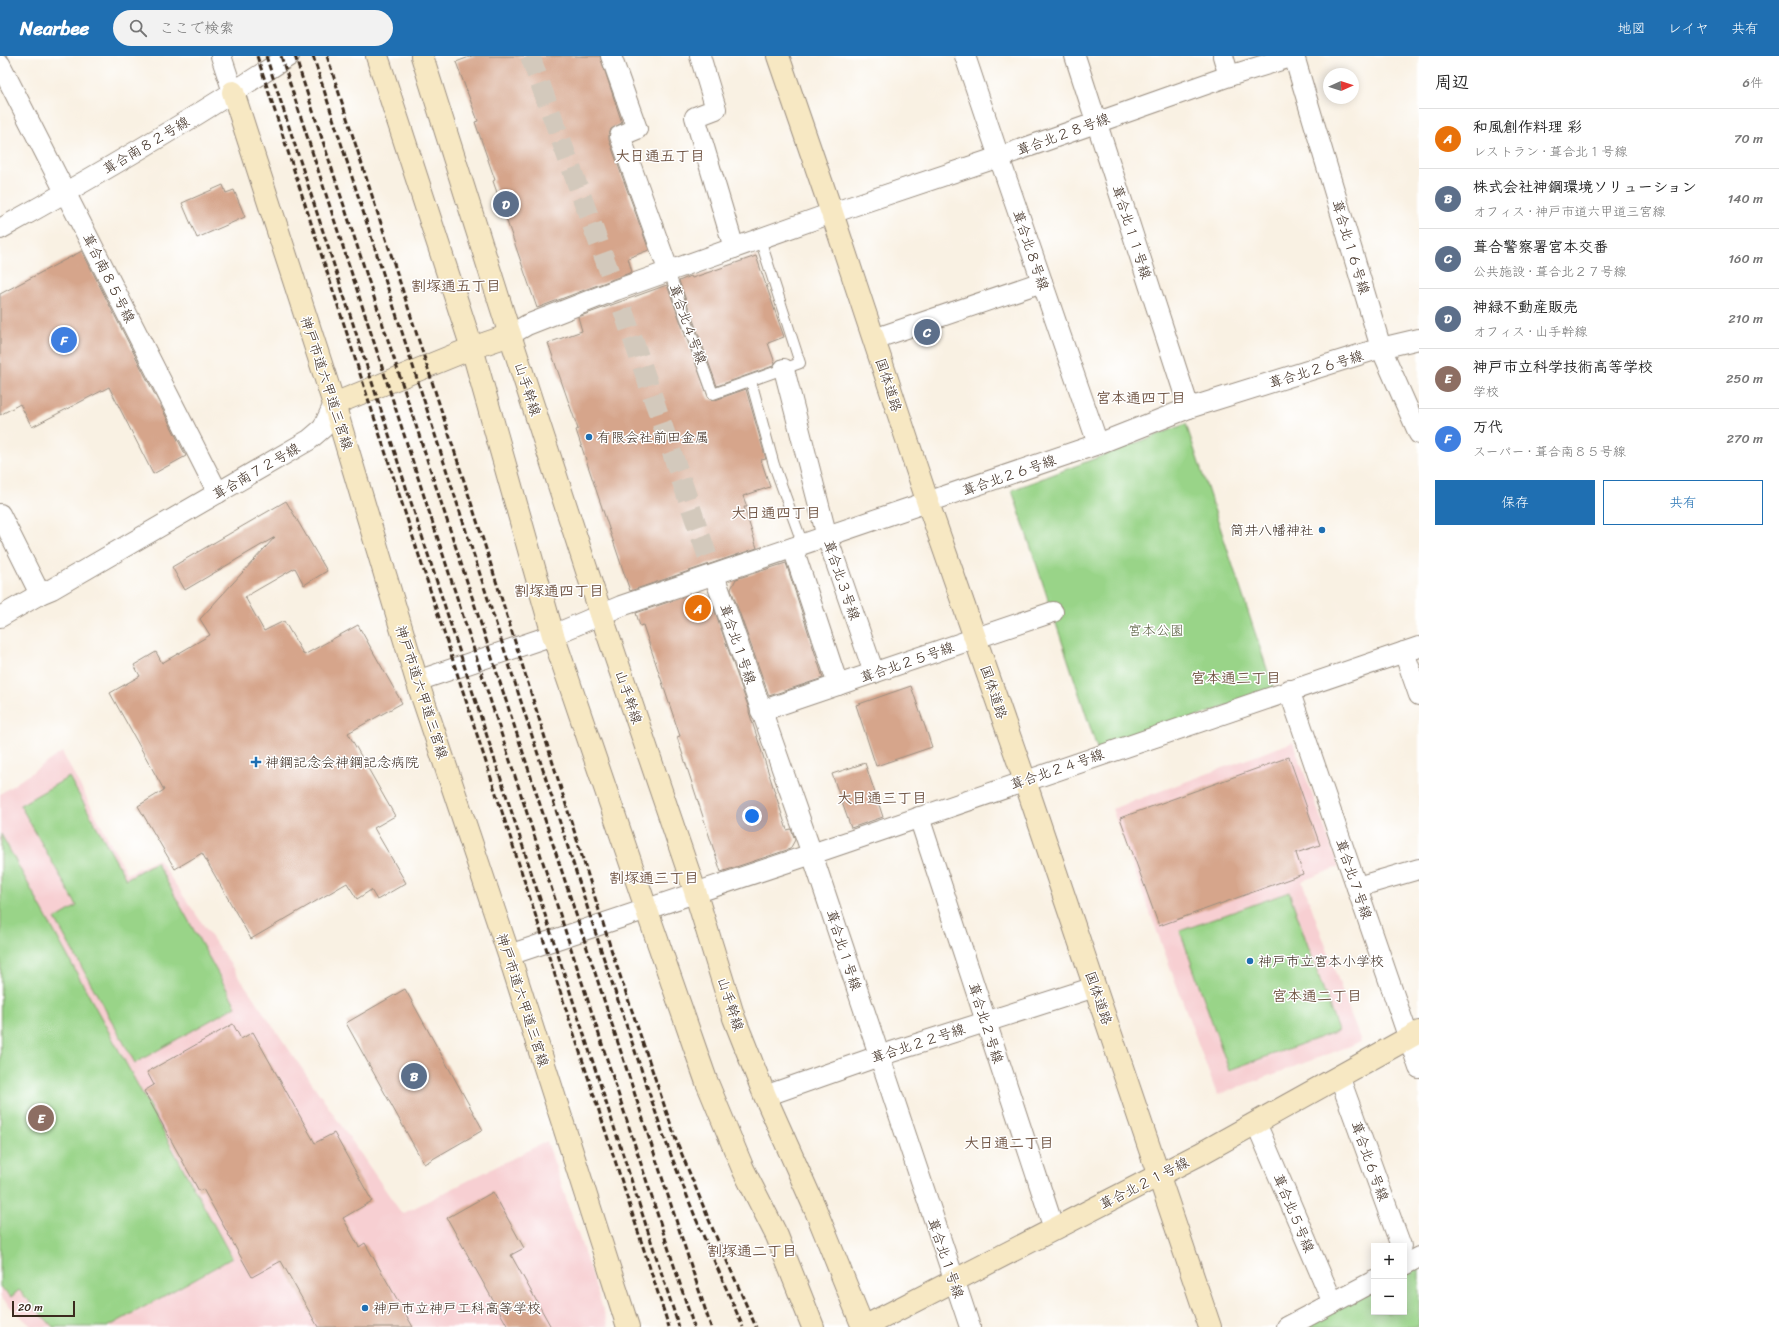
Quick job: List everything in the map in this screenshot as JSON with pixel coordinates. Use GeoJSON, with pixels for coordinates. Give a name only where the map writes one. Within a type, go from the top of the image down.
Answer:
{"type":"FeatureCollection","features":[{"type":"Feature","properties":{"kind":"street","name":"神戸市道六甲道三宮線"},"geometry":{"type":"LineString","coordinates":[[221,56],[334,404],[417,681],[509,955],[628,1327]]}},
{"type":"Feature","properties":{"kind":"street","name":"葺合南８２号線"},"geometry":{"type":"LineString","coordinates":[[0,229],[66,193],[233,92],[289,56]]}},
{"type":"Feature","properties":{"kind":"street"},"geometry":{"type":"LineString","coordinates":[[377,56],[472,348],[553,635],[646,908],[706,1080],[743,1169],[777,1236],[813,1327]]}},
{"type":"Feature","properties":{"kind":"street","name":"山手幹線"},"geometry":{"type":"LineString","coordinates":[[422,56],[510,335],[601,614],[696,892],[734,1018],[765,1096],[814,1206],[864,1327]]}},
{"type":"Feature","properties":{"kind":"street","name":"葺合北４号線"},"geometry":{"type":"LineString","coordinates":[[611,56],[637,129],[620,136],[669,272]]}},
{"type":"Feature","properties":{"kind":"street"},"geometry":{"type":"LineString","coordinates":[[700,56],[716,109],[695,117],[734,248]]}},
{"type":"Feature","properties":{"kind":"street","name":"国体道路"},"geometry":{"type":"LineString","coordinates":[[778,56],[832,213],[928,503],[1025,781],[1210,1327]]}},
{"type":"Feature","properties":{"kind":"street","name":"葺合北８号線"},"geometry":{"type":"LineString","coordinates":[[966,56],[998,157],[1098,444]]}},
{"type":"Feature","properties":{"kind":"street","name":"葺合北１１号線"},"geometry":{"type":"LineString","coordinates":[[1075,56],[1189,408]]}},
{"type":"Feature","properties":{"kind":"street"},"geometry":{"type":"LineString","coordinates":[[1223,56],[1230,76]]}},
{"type":"Feature","properties":{"kind":"street","name":"葺合北２８号線"},"geometry":{"type":"LineString","coordinates":[[510,335],[527,325],[616,290],[832,213],[998,157],[1097,121],[1294,56]]}},
{"type":"Feature","properties":{"kind":"street","name":"葺合北１６号線"},"geometry":{"type":"LineString","coordinates":[[1294,56],[1381,348],[1419,434]]}},
{"type":"Feature","properties":{"kind":"street","name":"葺合南８５号線"},"geometry":{"type":"LineString","coordinates":[[0,64],[218,493]]}},
{"type":"Feature","properties":{"kind":"street"},"geometry":{"type":"LineString","coordinates":[[874,339],[1042,282]]}},
{"type":"Feature","properties":{"kind":"street"},"geometry":{"type":"LineString","coordinates":[[334,404],[472,348],[510,335]]}},
{"type":"Feature","properties":{"kind":"street","name":"葺合北２６号線"},"geometry":{"type":"LineString","coordinates":[[417,681],[553,635],[601,614],[714,574],[928,503],[1098,444],[1189,408],[1381,348],[1419,339]]}},
{"type":"Feature","properties":{"kind":"street","name":"葺合北３号線"},"geometry":{"type":"LineString","coordinates":[[784,369],[827,537],[874,673]]}},
{"type":"Feature","properties":{"kind":"street","name":"葺合南７２号線"},"geometry":{"type":"LineString","coordinates":[[0,617],[40,594],[52,589],[309,440],[323,428],[334,404]]}},
{"type":"Feature","properties":{"kind":"street"},"geometry":{"type":"LineString","coordinates":[[0,514],[40,594]]}},
{"type":"Feature","properties":{"kind":"street"},"geometry":{"type":"LineString","coordinates":[[798,547],[838,685]]}},
{"type":"Feature","properties":{"kind":"street","name":"葺合北１号線"},"geometry":{"type":"LineString","coordinates":[[714,574],[812,854],[970,1327]]}},
{"type":"Feature","properties":{"kind":"street","name":"葺合北２５号線"},"geometry":{"type":"LineString","coordinates":[[761,711],[1053,612]]}},
{"type":"Feature","properties":{"kind":"street"},"geometry":{"type":"LineString","coordinates":[[1411,649],[1419,695]]}},
{"type":"Feature","properties":{"kind":"street","name":"葺合北２４号線"},"geometry":{"type":"LineString","coordinates":[[509,955],[646,908],[812,854],[1411,649]]}},
{"type":"Feature","properties":{"kind":"street","name":"葺合北７号線"},"geometry":{"type":"LineString","coordinates":[[1289,690],[1357,887],[1414,1034],[1419,1068]]}},
{"type":"Feature","properties":{"kind":"street","name":"葺合北２号線"},"geometry":{"type":"LineString","coordinates":[[920,817],[1054,1229]]}},
{"type":"Feature","properties":{"kind":"street"},"geometry":{"type":"LineString","coordinates":[[1357,887],[1419,869]]}},
{"type":"Feature","properties":{"kind":"street","name":"葺合北２２号線"},"geometry":{"type":"LineString","coordinates":[[765,1096],[879,1056],[1095,987]]}},
{"type":"Feature","properties":{"kind":"street","name":"葺合北２１号線"},"geometry":{"type":"LineString","coordinates":[[864,1327],[1159,1175],[1256,1123],[1414,1034]]}},
{"type":"Feature","properties":{"kind":"street","name":"葺合北６号線"},"geometry":{"type":"LineString","coordinates":[[1339,1076],[1402,1243]]}},
{"type":"Feature","properties":{"kind":"street","name":"葺合北５号線"},"geometry":{"type":"LineString","coordinates":[[1256,1123],[1333,1303]]}},
{"type":"Feature","properties":{"kind":"street"},"geometry":{"type":"LineString","coordinates":[[1287,1327],[1371,1283]]}},
{"type":"Feature","properties":{"kind":"lane","name":"葺合北４号線"},"geometry":{"type":"LineString","coordinates":[[669,272],[713,394],[751,381],[800,363],[760,239]]}},
{"type":"Feature","properties":{"kind":"lane"},"geometry":{"type":"LineString","coordinates":[[751,381],[798,547]]}},
{"type":"Feature","properties":{"kind":"shaded area","name":"神戸市立宮本小学校"},"geometry":{"type":"Polygon","coordinates":[[[1293,742],[1339,867],[1302,881],[1361,1042],[1217,1095],[1112,809],[1293,742]]]}},
{"type":"Feature","properties":{"kind":"shaded area"},"geometry":{"type":"Polygon","coordinates":[[[62,752],[127,874],[158,859],[402,1214],[547,1141],[609,1327],[32,1327],[0,1297],[0,794],[62,752]]]}},
{"type":"Feature","properties":{"kind":"green space","name":"宮本公園"},"geometry":{"type":"Polygon","coordinates":[[[1186,424],[1274,690],[1098,751],[1012,490],[1186,424]]]}},
{"type":"Feature","properties":{"kind":"green space"},"geometry":{"type":"Polygon","coordinates":[[[69,777],[126,879],[156,862],[236,1006],[135,1063],[55,919],[77,906],[20,805],[69,777]]]}},
{"type":"Feature","properties":{"kind":"green space"},"geometry":{"type":"Polygon","coordinates":[[[1,834],[232,1258],[108,1327],[53,1327],[19,1290],[11,1297],[0,1287],[1,834]]]}},
{"type":"Feature","properties":{"kind":"green space"},"geometry":{"type":"Polygon","coordinates":[[[1289,892],[1338,1031],[1229,1070],[1180,931],[1289,892]]]}},
{"type":"Feature","properties":{"kind":"green space"},"geometry":{"type":"Polygon","coordinates":[[[1419,1266],[1419,1327],[1302,1327],[1371,1291],[1371,1315],[1407,1315],[1407,1272],[1419,1266]]]}},
{"type":"Feature","properties":{"kind":"building"},"geometry":{"type":"Polygon","coordinates":[[[472,56],[600,56],[622,123],[611,129],[609,140],[649,250],[628,258],[632,272],[537,308],[493,181],[495,180],[475,122],[478,121],[456,62],[472,56]]]}},
{"type":"Feature","properties":{"kind":"building"},"geometry":{"type":"Polygon","coordinates":[[[223,185],[226,193],[234,190],[245,217],[197,238],[182,203],[223,185]]]}},
{"type":"Feature","properties":{"kind":"building"},"geometry":{"type":"Polygon","coordinates":[[[82,251],[186,456],[153,474],[109,387],[32,427],[20,404],[0,415],[0,294],[82,251]]]}},
{"type":"Feature","properties":{"kind":"building"},"geometry":{"type":"Polygon","coordinates":[[[756,256],[784,337],[768,343],[775,363],[773,366],[717,386],[679,281],[756,256]]]}},
{"type":"Feature","properties":{"kind":"building"},"geometry":{"type":"Polygon","coordinates":[[[667,285],[709,399],[715,400],[746,389],[766,459],[761,460],[770,487],[743,496],[747,507],[744,507],[757,548],[630,591],[576,430],[578,429],[548,343],[582,331],[578,317],[667,285]]]}},
{"type":"Feature","properties":{"kind":"building","name":"神鋼記念会神鋼記念病院"},"geometry":{"type":"Polygon","coordinates":[[[286,501],[327,571],[304,585],[295,568],[245,597],[264,631],[284,621],[304,655],[358,625],[402,703],[348,733],[395,816],[374,828],[406,883],[377,900],[371,890],[357,899],[347,883],[251,939],[202,853],[175,869],[138,806],[164,790],[110,693],[140,676],[134,665],[156,652],[162,663],[210,635],[200,619],[275,537],[185,590],[172,567],[286,501]]]}},
{"type":"Feature","properties":{"kind":"building"},"geometry":{"type":"Polygon","coordinates":[[[786,563],[823,678],[769,696],[731,589],[736,579],[786,563]]]}},
{"type":"Feature","properties":{"kind":"building"},"geometry":{"type":"Polygon","coordinates":[[[698,592],[710,597],[749,709],[787,830],[791,829],[795,840],[790,849],[721,872],[677,737],[680,736],[643,625],[640,626],[636,613],[698,592]]]}},
{"type":"Feature","properties":{"kind":"building"},"geometry":{"type":"Polygon","coordinates":[[[911,686],[932,747],[876,766],[856,705],[911,686]]]}},
{"type":"Feature","properties":{"kind":"building"},"geometry":{"type":"Polygon","coordinates":[[[1289,757],[1320,845],[1296,853],[1303,874],[1159,926],[1120,818],[1289,757]]]}},
{"type":"Feature","properties":{"kind":"building"},"geometry":{"type":"Polygon","coordinates":[[[865,763],[883,817],[851,828],[832,774],[865,763]]]}},
{"type":"Feature","properties":{"kind":"building"},"geometry":{"type":"Polygon","coordinates":[[[405,989],[483,1130],[424,1164],[346,1023],[405,989]]]}},
{"type":"Feature","properties":{"kind":"building"},"geometry":{"type":"Polygon","coordinates":[[[233,1024],[241,1039],[253,1032],[315,1143],[334,1133],[372,1201],[343,1218],[359,1247],[365,1243],[413,1327],[318,1327],[281,1261],[252,1277],[203,1189],[199,1191],[144,1091],[154,1085],[147,1072],[233,1024]]]}},
{"type":"Feature","properties":{"kind":"building"},"geometry":{"type":"Polygon","coordinates":[[[493,1192],[524,1248],[511,1255],[551,1327],[508,1327],[447,1218],[493,1192]]]}},
{"type":"Feature","properties":{"kind":"tunnel"},"geometry":{"type":"LineString","coordinates":[[530,56],[616,290],[714,575]]}},
{"type":"Feature","properties":{"kind":"railway"},"geometry":{"type":"LineString","coordinates":[[257,56],[669,1327]]}},
{"type":"Feature","properties":{"kind":"railway"},"geometry":{"type":"LineString","coordinates":[[266,56],[679,1327]]}},
{"type":"Feature","properties":{"kind":"railway"},"geometry":{"type":"LineString","coordinates":[[281,56],[694,1327]]}},
{"type":"Feature","properties":{"kind":"railway"},"geometry":{"type":"LineString","coordinates":[[295,56],[711,1327]]}},
{"type":"Feature","properties":{"kind":"railway"},"geometry":{"type":"LineString","coordinates":[[313,56],[603,956],[664,1137],[696,1219],[743,1327]]}},
{"type":"Feature","properties":{"kind":"railway"},"geometry":{"type":"LineString","coordinates":[[327,56],[486,549],[612,952],[676,1140],[711,1225],[756,1327]]}},
{"type":"Feature","properties":{"kind":"place","name":"神緑不動産販売"},"geometry":{"type":"Point","coordinates":[506,204]}},
{"type":"Feature","properties":{"kind":"place","name":"葺合警察署宮本交番"},"geometry":{"type":"Point","coordinates":[927,332]}},
{"type":"Feature","properties":{"kind":"place","name":"万代"},"geometry":{"type":"Point","coordinates":[64,340]}},
{"type":"Feature","properties":{"kind":"place","name":"有限会社前田金属"},"geometry":{"type":"Point","coordinates":[589,437]}},
{"type":"Feature","properties":{"kind":"place","name":"筒井八幡神社"},"geometry":{"type":"Point","coordinates":[1322,530]}},
{"type":"Feature","properties":{"kind":"place","name":"和風創作料理 彩"},"geometry":{"type":"Point","coordinates":[698,608]}},
{"type":"Feature","properties":{"kind":"place","name":"神鋼記念会神鋼記念病院"},"geometry":{"type":"Point","coordinates":[256,762]}},
{"type":"Feature","properties":{"kind":"place","name":"神戸市立宮本小学校"},"geometry":{"type":"Point","coordinates":[1250,961]}},
{"type":"Feature","properties":{"kind":"place","name":"株式会社神鋼環境ソリューション"},"geometry":{"type":"Point","coordinates":[414,1076]}},
{"type":"Feature","properties":{"kind":"place","name":"神戸市立科学技術高等学校"},"geometry":{"type":"Point","coordinates":[41,1118]}},
{"type":"Feature","properties":{"kind":"place","name":"神戸市立神戸工科高等学校"},"geometry":{"type":"Point","coordinates":[365,1308]}},
{"type":"Feature","properties":{"kind":"district","name":"大日通五丁目"},"geometry":{"type":"Point","coordinates":[660,156]}},
{"type":"Feature","properties":{"kind":"district","name":"割塚通五丁目"},"geometry":{"type":"Point","coordinates":[456,286]}},
{"type":"Feature","properties":{"kind":"district","name":"宮本通四丁目"},"geometry":{"type":"Point","coordinates":[1141,398]}},
{"type":"Feature","properties":{"kind":"district","name":"大日通四丁目"},"geometry":{"type":"Point","coordinates":[776,513]}},
{"type":"Feature","properties":{"kind":"district","name":"割塚通四丁目"},"geometry":{"type":"Point","coordinates":[559,591]}},
{"type":"Feature","properties":{"kind":"district","name":"宮本通三丁目"},"geometry":{"type":"Point","coordinates":[1236,678]}},
{"type":"Feature","properties":{"kind":"district","name":"大日通三丁目"},"geometry":{"type":"Point","coordinates":[882,798]}},
{"type":"Feature","properties":{"kind":"district","name":"割塚通三丁目"},"geometry":{"type":"Point","coordinates":[654,878]}},
{"type":"Feature","properties":{"kind":"district","name":"宮本通二丁目"},"geometry":{"type":"Point","coordinates":[1317,996]}},
{"type":"Feature","properties":{"kind":"district","name":"大日通二丁目"},"geometry":{"type":"Point","coordinates":[1009,1143]}},
{"type":"Feature","properties":{"kind":"district","name":"割塚通二丁目"},"geometry":{"type":"Point","coordinates":[752,1251]}}]}
